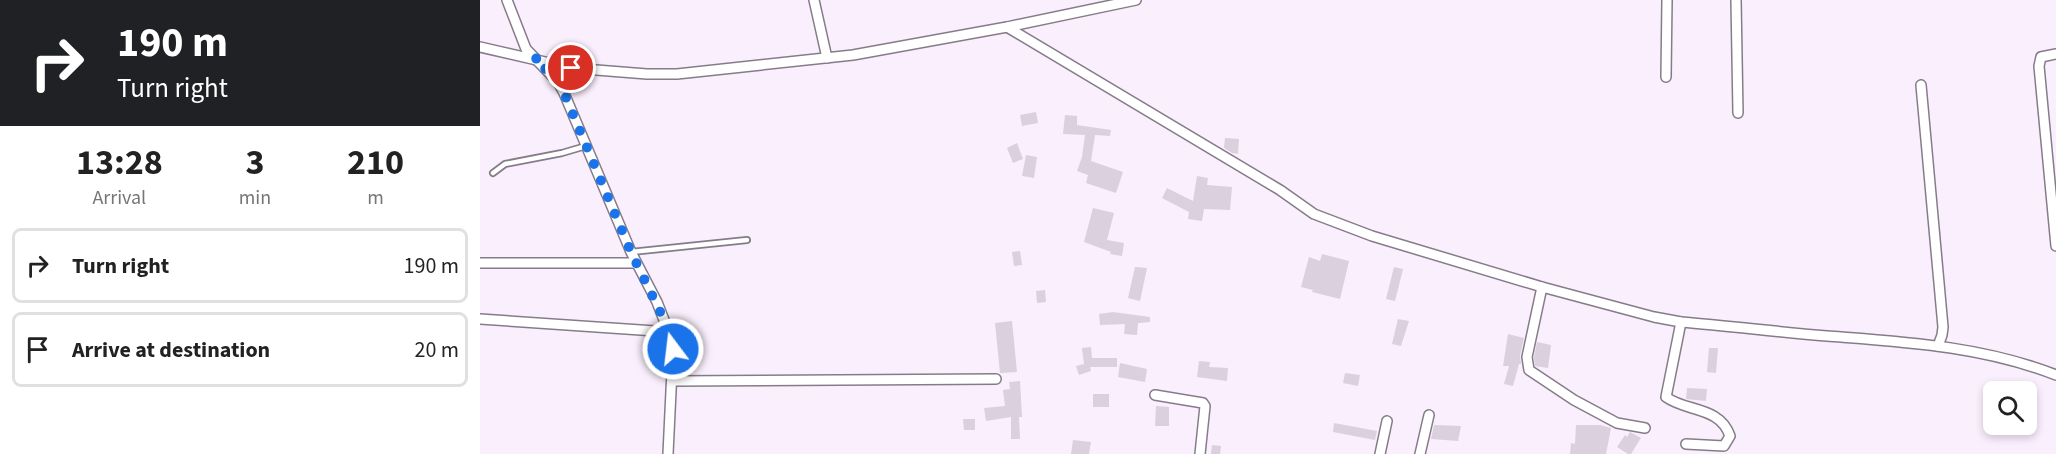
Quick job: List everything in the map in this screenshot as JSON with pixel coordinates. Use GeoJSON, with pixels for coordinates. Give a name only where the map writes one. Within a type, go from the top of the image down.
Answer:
{"type":"FeatureCollection","features":[{"type":"Feature","properties":{"kind":"street"},"geometry":{"type":"LineString","coordinates":[[507,0],[526,49],[558,81],[631,252],[669,332],[673,349],[668,454]]}},
{"type":"Feature","properties":{"kind":"street"},"geometry":{"type":"LineString","coordinates":[[814,0],[827,58]]}},
{"type":"Feature","properties":{"kind":"street"},"geometry":{"type":"LineString","coordinates":[[480,47],[571,68],[657,74],[723,70],[827,58],[1007,27],[1136,0]]}},
{"type":"Feature","properties":{"kind":"street"},"geometry":{"type":"LineString","coordinates":[[1666,77],[1667,0]]}},
{"type":"Feature","properties":{"kind":"street"},"geometry":{"type":"LineString","coordinates":[[1736,0],[1738,113]]}},
{"type":"Feature","properties":{"kind":"street"},"geometry":{"type":"LineString","coordinates":[[1007,27],[1280,190],[1314,214],[1372,236],[1644,315],[1681,322],[1938,346],[1986,353],[2028,364],[2056,375]]}},
{"type":"Feature","properties":{"kind":"street"},"geometry":{"type":"LineString","coordinates":[[2056,54],[2046,55],[2039,60],[2051,146],[2056,246]]}},
{"type":"Feature","properties":{"kind":"street"},"geometry":{"type":"LineString","coordinates":[[1921,85],[1942,327],[1938,346]]}},
{"type":"Feature","properties":{"kind":"street"},"geometry":{"type":"LineString","coordinates":[[480,262],[636,263]]}},
{"type":"Feature","properties":{"kind":"street"},"geometry":{"type":"LineString","coordinates":[[1542,287],[1527,357],[1529,370],[1617,423],[1645,428]]}},
{"type":"Feature","properties":{"kind":"street"},"geometry":{"type":"LineString","coordinates":[[480,319],[669,332]]}},
{"type":"Feature","properties":{"kind":"street"},"geometry":{"type":"LineString","coordinates":[[1681,322],[1666,397],[1716,417],[1727,428],[1730,436],[1724,446],[1686,444]]}},
{"type":"Feature","properties":{"kind":"street"},"geometry":{"type":"LineString","coordinates":[[672,381],[996,379]]}},
{"type":"Feature","properties":{"kind":"street"},"geometry":{"type":"LineString","coordinates":[[1155,395],[1203,403],[1205,406],[1200,454]]}},
{"type":"Feature","properties":{"kind":"street"},"geometry":{"type":"LineString","coordinates":[[1420,454],[1429,415]]}},
{"type":"Feature","properties":{"kind":"street"},"geometry":{"type":"LineString","coordinates":[[1380,454],[1387,421]]}},
{"type":"Feature","properties":{"kind":"lane"},"geometry":{"type":"LineString","coordinates":[[493,173],[505,164],[586,146]]}},
{"type":"Feature","properties":{"kind":"lane"},"geometry":{"type":"LineString","coordinates":[[631,252],[747,240]]}},
{"type":"Feature","properties":{"kind":"building"},"geometry":{"type":"Polygon","coordinates":[[[1036,112],[1038,123],[1022,126],[1020,115],[1036,112]]]}},
{"type":"Feature","properties":{"kind":"building"},"geometry":{"type":"Polygon","coordinates":[[[1065,115],[1077,116],[1077,125],[1111,130],[1110,136],[1095,135],[1091,161],[1123,172],[1116,193],[1086,183],[1088,175],[1077,171],[1082,157],[1085,135],[1063,134],[1065,115]]]}},
{"type":"Feature","properties":{"kind":"building"},"geometry":{"type":"Polygon","coordinates":[[[1225,138],[1239,139],[1238,154],[1224,148],[1225,138]]]}},
{"type":"Feature","properties":{"kind":"building"},"geometry":{"type":"Polygon","coordinates":[[[1017,143],[1023,159],[1013,163],[1007,148],[1017,143]]]}},
{"type":"Feature","properties":{"kind":"building"},"geometry":{"type":"Polygon","coordinates":[[[1026,155],[1037,157],[1034,178],[1022,176],[1026,155]]]}},
{"type":"Feature","properties":{"kind":"building"},"geometry":{"type":"Polygon","coordinates":[[[1197,176],[1208,178],[1207,185],[1232,187],[1230,210],[1204,209],[1202,221],[1188,219],[1189,212],[1162,198],[1167,188],[1193,201],[1197,176]]]}},
{"type":"Feature","properties":{"kind":"building"},"geometry":{"type":"Polygon","coordinates":[[[1093,208],[1114,213],[1107,240],[1124,243],[1122,256],[1110,254],[1111,252],[1084,242],[1093,208]]]}},
{"type":"Feature","properties":{"kind":"building"},"geometry":{"type":"Polygon","coordinates":[[[1020,251],[1022,265],[1014,266],[1012,252],[1020,251]]]}},
{"type":"Feature","properties":{"kind":"building"},"geometry":{"type":"Polygon","coordinates":[[[1322,254],[1349,261],[1340,299],[1301,287],[1309,257],[1320,261],[1322,254]]]}},
{"type":"Feature","properties":{"kind":"building"},"geometry":{"type":"Polygon","coordinates":[[[1135,267],[1147,268],[1140,301],[1128,298],[1135,267]]]}},
{"type":"Feature","properties":{"kind":"building"},"geometry":{"type":"Polygon","coordinates":[[[1394,267],[1403,269],[1395,301],[1386,299],[1394,267]]]}},
{"type":"Feature","properties":{"kind":"building"},"geometry":{"type":"Polygon","coordinates":[[[1045,290],[1046,302],[1037,303],[1036,291],[1045,290]]]}},
{"type":"Feature","properties":{"kind":"building"},"geometry":{"type":"Polygon","coordinates":[[[1113,312],[1150,317],[1150,322],[1138,323],[1137,335],[1124,334],[1125,324],[1100,325],[1099,314],[1113,312]]]}},
{"type":"Feature","properties":{"kind":"building"},"geometry":{"type":"Polygon","coordinates":[[[1398,319],[1409,321],[1401,346],[1392,344],[1398,319]]]}},
{"type":"Feature","properties":{"kind":"building"},"geometry":{"type":"Polygon","coordinates":[[[1012,321],[1017,372],[1000,373],[995,323],[1012,321]]]}},
{"type":"Feature","properties":{"kind":"building"},"geometry":{"type":"Polygon","coordinates":[[[1508,334],[1524,338],[1520,356],[1521,364],[1519,364],[1513,386],[1504,384],[1509,366],[1503,366],[1508,334]]]}},
{"type":"Feature","properties":{"kind":"building"},"geometry":{"type":"Polygon","coordinates":[[[1537,342],[1551,345],[1548,368],[1535,366],[1537,342]]]}},
{"type":"Feature","properties":{"kind":"building"},"geometry":{"type":"Polygon","coordinates":[[[1091,347],[1092,358],[1117,358],[1117,367],[1090,367],[1091,371],[1079,375],[1076,366],[1084,364],[1082,348],[1091,347]]]}},
{"type":"Feature","properties":{"kind":"building"},"geometry":{"type":"Polygon","coordinates":[[[1709,348],[1718,348],[1716,373],[1707,372],[1709,348]]]}},
{"type":"Feature","properties":{"kind":"building"},"geometry":{"type":"Polygon","coordinates":[[[1199,361],[1210,362],[1209,367],[1228,368],[1227,381],[1197,377],[1199,361]]]}},
{"type":"Feature","properties":{"kind":"building"},"geometry":{"type":"Polygon","coordinates":[[[1120,363],[1147,369],[1145,382],[1118,377],[1120,363]]]}},
{"type":"Feature","properties":{"kind":"building"},"geometry":{"type":"Polygon","coordinates":[[[1345,373],[1360,375],[1358,386],[1343,383],[1345,373]]]}},
{"type":"Feature","properties":{"kind":"building"},"geometry":{"type":"Polygon","coordinates":[[[1020,381],[1022,417],[1019,417],[1020,439],[1011,439],[1011,417],[986,421],[984,408],[1005,406],[1003,390],[1010,389],[1009,382],[1020,381]]]}},
{"type":"Feature","properties":{"kind":"building"},"geometry":{"type":"Polygon","coordinates":[[[1687,388],[1707,389],[1706,401],[1686,399],[1687,388]]]}},
{"type":"Feature","properties":{"kind":"building"},"geometry":{"type":"Polygon","coordinates":[[[1093,394],[1109,394],[1109,407],[1093,407],[1093,394]]]}},
{"type":"Feature","properties":{"kind":"building"},"geometry":{"type":"Polygon","coordinates":[[[1156,406],[1169,407],[1169,426],[1155,426],[1156,406]]]}},
{"type":"Feature","properties":{"kind":"building"},"geometry":{"type":"Polygon","coordinates":[[[963,419],[975,419],[975,430],[964,430],[963,419]]]}},
{"type":"Feature","properties":{"kind":"building"},"geometry":{"type":"Polygon","coordinates":[[[1334,423],[1377,431],[1375,440],[1333,432],[1334,423]]]}},
{"type":"Feature","properties":{"kind":"building"},"geometry":{"type":"Polygon","coordinates":[[[1434,425],[1461,426],[1458,441],[1431,439],[1434,425]]]}},
{"type":"Feature","properties":{"kind":"building"},"geometry":{"type":"Polygon","coordinates":[[[1576,425],[1600,425],[1611,428],[1606,454],[1570,454],[1571,443],[1575,444],[1576,425]]]}},
{"type":"Feature","properties":{"kind":"building"},"geometry":{"type":"Polygon","coordinates":[[[1630,432],[1641,438],[1631,454],[1628,454],[1617,447],[1625,435],[1627,437],[1630,432]]]}},
{"type":"Feature","properties":{"kind":"building"},"geometry":{"type":"Polygon","coordinates":[[[1073,440],[1091,442],[1089,454],[1071,454],[1073,440]]]}},
{"type":"Feature","properties":{"kind":"building"},"geometry":{"type":"Polygon","coordinates":[[[1212,445],[1221,446],[1220,454],[1211,454],[1212,445]]]}},
{"type":"Feature","properties":{"kind":"route"},"geometry":{"type":"LineString","coordinates":[[571,68],[534,58],[558,81],[564,93],[631,252],[657,302],[673,349]]}}]}
